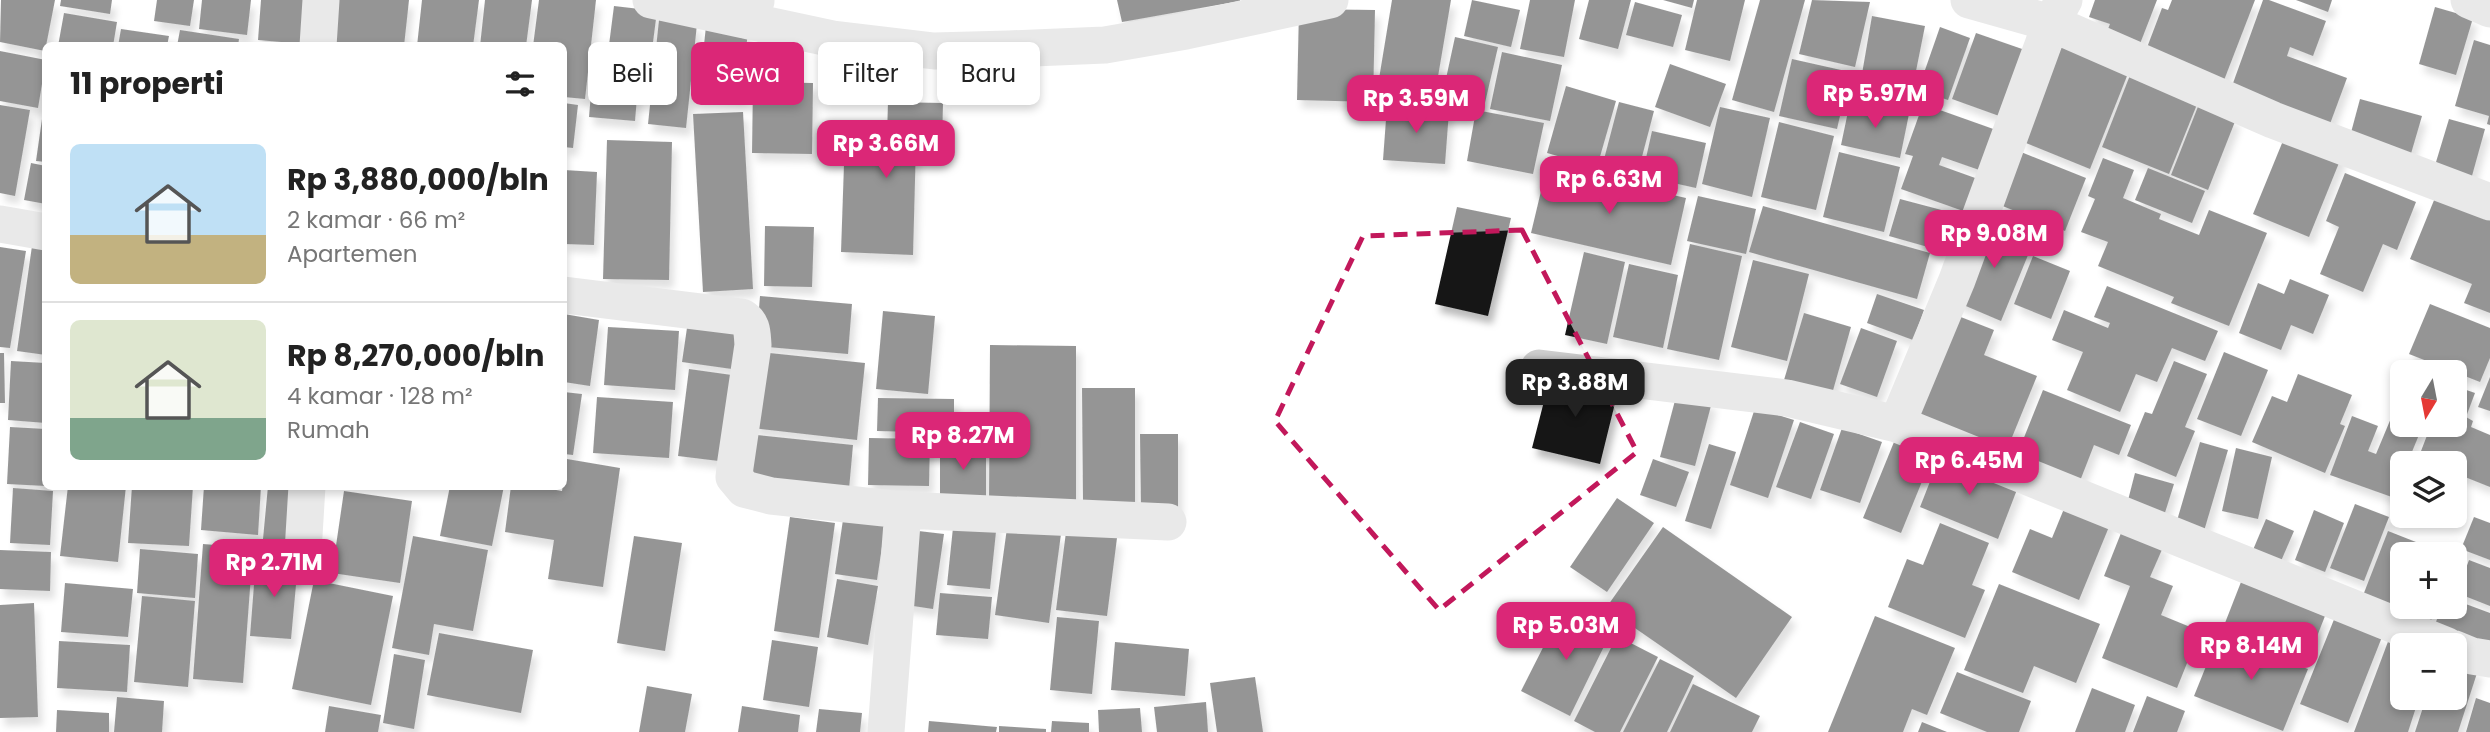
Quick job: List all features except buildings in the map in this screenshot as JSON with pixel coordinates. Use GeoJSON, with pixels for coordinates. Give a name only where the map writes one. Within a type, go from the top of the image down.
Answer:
{"type":"FeatureCollection","features":[{"type":"Feature","properties":{"kind":"street"},"geometry":{"type":"LineString","coordinates":[[318,42],[321,0]]}},
{"type":"Feature","properties":{"kind":"street"},"geometry":{"type":"LineString","coordinates":[[651,0],[750,10],[833,39],[934,51],[1105,46],[1330,0]]}},
{"type":"Feature","properties":{"kind":"street"},"geometry":{"type":"LineString","coordinates":[[1969,0],[2057,11],[2273,120],[2490,202]]}},
{"type":"Feature","properties":{"kind":"street"},"geometry":{"type":"LineString","coordinates":[[2469,0],[2490,9]]}},
{"type":"Feature","properties":{"kind":"street"},"geometry":{"type":"LineString","coordinates":[[1897,424],[1956,280],[2057,11]]}},
{"type":"Feature","properties":{"kind":"street"},"geometry":{"type":"LineString","coordinates":[[0,223],[42,231]]}},
{"type":"Feature","properties":{"kind":"street"},"geometry":{"type":"LineString","coordinates":[[567,295],[742,317],[748,321],[753,345],[734,477],[744,489],[771,496],[903,510],[1168,522]]}},
{"type":"Feature","properties":{"kind":"street"},"geometry":{"type":"LineString","coordinates":[[1539,368],[1787,398],[1897,424],[2415,633]]}},
{"type":"Feature","properties":{"kind":"street"},"geometry":{"type":"LineString","coordinates":[[303,552],[307,490]]}},
{"type":"Feature","properties":{"kind":"street"},"geometry":{"type":"LineString","coordinates":[[886,732],[903,510]]}},
{"type":"Feature","properties":{"kind":"street"},"geometry":{"type":"LineString","coordinates":[[2467,654],[2490,659]]}},
{"type":"Feature","properties":{"kind":"highlighted area"},"geometry":{"type":"Polygon","coordinates":[[[1522,230],[1637,452],[1439,610],[1275,421],[1363,236],[1522,230]]]}}]}
